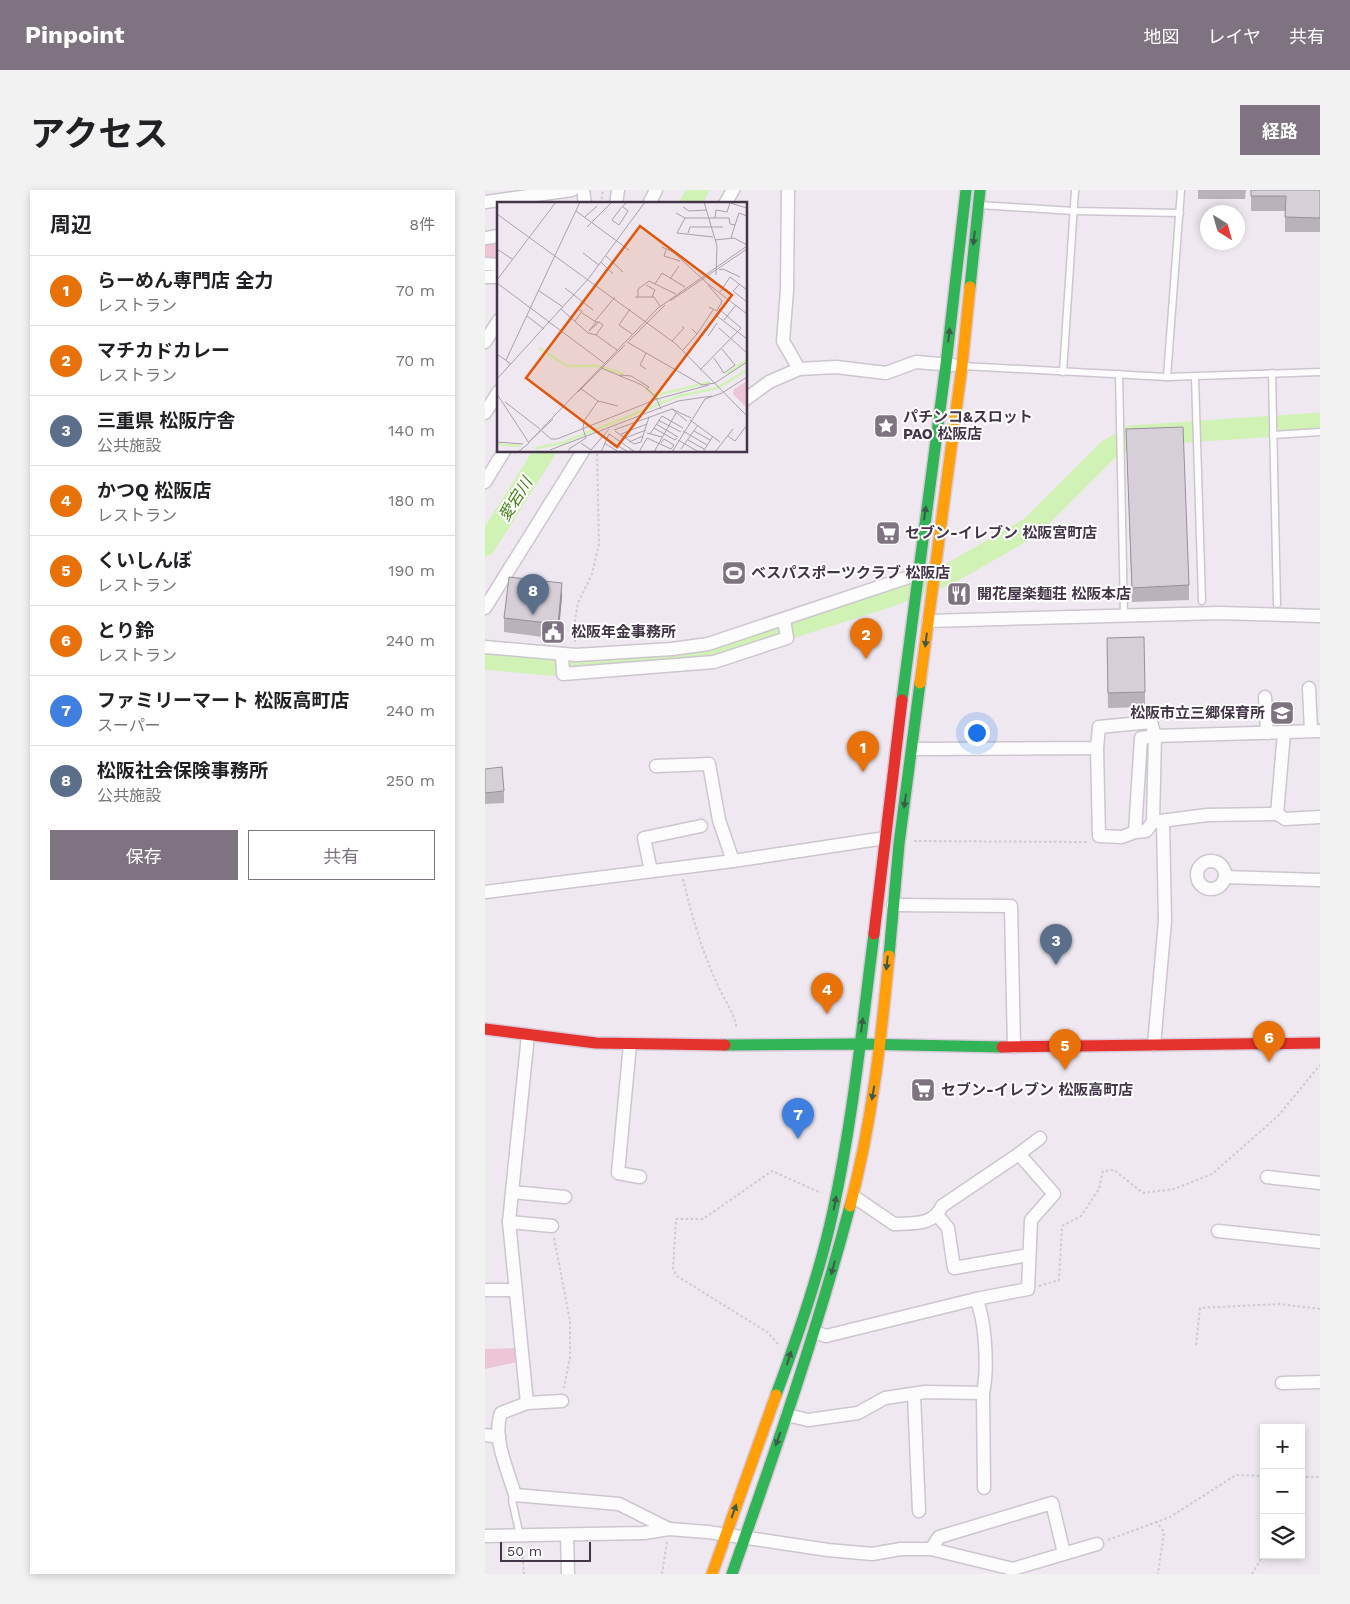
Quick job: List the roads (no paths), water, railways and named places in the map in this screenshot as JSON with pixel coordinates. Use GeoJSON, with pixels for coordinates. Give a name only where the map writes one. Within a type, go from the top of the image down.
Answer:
{"type":"FeatureCollection","features":[{"type":"Feature","properties":{"kind":"street"},"geometry":{"type":"LineString","coordinates":[[485,202],[572,190]]}},
{"type":"Feature","properties":{"kind":"street"},"geometry":{"type":"LineString","coordinates":[[650,202],[656,190]]}},
{"type":"Feature","properties":{"kind":"street"},"geometry":{"type":"LineString","coordinates":[[726,202],[733,190]]}},
{"type":"Feature","properties":{"kind":"street"},"geometry":{"type":"LineString","coordinates":[[788,190],[787,290],[783,341],[799,369]]}},
{"type":"Feature","properties":{"kind":"street"},"geometry":{"type":"LineString","coordinates":[[712,1574],[791,1350],[820,1260],[835,1199],[853,1103],[914,597],[946,364],[966,190]]}},
{"type":"Feature","properties":{"kind":"street"},"geometry":{"type":"LineString","coordinates":[[732,1574],[815,1332],[859,1172],[878,1070],[893,904],[962,366],[980,190]]}},
{"type":"Feature","properties":{"kind":"street"},"geometry":{"type":"LineString","coordinates":[[485,342],[497,323]]}},
{"type":"Feature","properties":{"kind":"street"},"geometry":{"type":"LineString","coordinates":[[747,398],[769,382],[799,369],[837,367],[886,373],[916,362],[962,366]]}},
{"type":"Feature","properties":{"kind":"street"},"geometry":{"type":"LineString","coordinates":[[485,413],[497,394]]}},
{"type":"Feature","properties":{"kind":"street"},"geometry":{"type":"LineString","coordinates":[[485,482],[503,452]]}},
{"type":"Feature","properties":{"kind":"street"},"geometry":{"type":"LineString","coordinates":[[485,608],[582,452]]}},
{"type":"Feature","properties":{"kind":"street"},"geometry":{"type":"LineString","coordinates":[[485,648],[562,656],[672,650],[708,644],[935,570]]}},
{"type":"Feature","properties":{"kind":"street"},"geometry":{"type":"LineString","coordinates":[[928,622],[1219,614],[1320,616]]}},
{"type":"Feature","properties":{"kind":"street"},"geometry":{"type":"LineString","coordinates":[[562,656],[563,674],[713,662],[787,638],[784,620]]}},
{"type":"Feature","properties":{"kind":"street"},"geometry":{"type":"LineString","coordinates":[[733,637],[738,653]]}},
{"type":"Feature","properties":{"kind":"street"},"geometry":{"type":"LineString","coordinates":[[672,650],[675,666]]}},
{"type":"Feature","properties":{"kind":"street"},"geometry":{"type":"LineString","coordinates":[[613,654],[615,671]]}},
{"type":"Feature","properties":{"kind":"street"},"geometry":{"type":"LineString","coordinates":[[1135,832],[1141,738],[1315,731],[1309,688]]}},
{"type":"Feature","properties":{"kind":"street"},"geometry":{"type":"LineString","coordinates":[[1265,697],[1267,733]]}},
{"type":"Feature","properties":{"kind":"street"},"geometry":{"type":"LineString","coordinates":[[1155,1045],[1165,921],[1158,822],[1155,736],[1151,722],[1099,727],[1097,748],[1099,836],[1122,836],[1146,831],[1158,822],[1207,815],[1277,814],[1285,819],[1320,817]]}},
{"type":"Feature","properties":{"kind":"street"},"geometry":{"type":"LineString","coordinates":[[1277,814],[1285,733]]}},
{"type":"Feature","properties":{"kind":"street"},"geometry":{"type":"LineString","coordinates":[[912,749],[1097,748]]}},
{"type":"Feature","properties":{"kind":"street"},"geometry":{"type":"LineString","coordinates":[[656,766],[709,764],[719,820],[733,861]]}},
{"type":"Feature","properties":{"kind":"street"},"geometry":{"type":"LineString","coordinates":[[651,871],[643,838],[701,826]]}},
{"type":"Feature","properties":{"kind":"street"},"geometry":{"type":"LineString","coordinates":[[485,892],[733,861],[885,838]]}},
{"type":"Feature","properties":{"kind":"street"},"geometry":{"type":"LineString","coordinates":[[1225,877],[1320,880]]}},
{"type":"Feature","properties":{"kind":"street"},"geometry":{"type":"LineString","coordinates":[[893,904],[1011,906],[1014,1046]]}},
{"type":"Feature","properties":{"kind":"street"},"geometry":{"type":"LineString","coordinates":[[485,1029],[596,1043],[630,1044],[1014,1046],[1320,1043]]}},
{"type":"Feature","properties":{"kind":"street"},"geometry":{"type":"LineString","coordinates":[[527,1403],[514,1290],[509,1222],[528,1035]]}},
{"type":"Feature","properties":{"kind":"street"},"geometry":{"type":"LineString","coordinates":[[630,1044],[618,1174],[640,1177]]}},
{"type":"Feature","properties":{"kind":"street"},"geometry":{"type":"LineString","coordinates":[[853,1196],[894,1224],[928,1221],[938,1216],[942,1206],[1040,1138]]}},
{"type":"Feature","properties":{"kind":"street"},"geometry":{"type":"LineString","coordinates":[[815,1332],[826,1336],[976,1299],[1028,1289],[1031,1220],[1054,1194],[1019,1154]]}},
{"type":"Feature","properties":{"kind":"street"},"geometry":{"type":"LineString","coordinates":[[1267,1177],[1320,1182]]}},
{"type":"Feature","properties":{"kind":"street"},"geometry":{"type":"LineString","coordinates":[[512,1192],[565,1197]]}},
{"type":"Feature","properties":{"kind":"street"},"geometry":{"type":"LineString","coordinates":[[938,1216],[948,1228],[954,1268],[1029,1256]]}},
{"type":"Feature","properties":{"kind":"street"},"geometry":{"type":"LineString","coordinates":[[509,1222],[552,1226]]}},
{"type":"Feature","properties":{"kind":"street"},"geometry":{"type":"LineString","coordinates":[[1218,1231],[1320,1242]]}},
{"type":"Feature","properties":{"kind":"street"},"geometry":{"type":"LineString","coordinates":[[485,1290],[514,1290]]}},
{"type":"Feature","properties":{"kind":"street"},"geometry":{"type":"LineString","coordinates":[[976,1299],[981,1310],[986,1380],[983,1393],[984,1488]]}},
{"type":"Feature","properties":{"kind":"street"},"geometry":{"type":"LineString","coordinates":[[1282,1383],[1320,1382]]}},
{"type":"Feature","properties":{"kind":"street"},"geometry":{"type":"LineString","coordinates":[[787,1415],[808,1420],[858,1413],[885,1398],[925,1392],[983,1393]]}},
{"type":"Feature","properties":{"kind":"street"},"geometry":{"type":"LineString","coordinates":[[914,1394],[919,1511]]}},
{"type":"Feature","properties":{"kind":"street"},"geometry":{"type":"LineString","coordinates":[[562,1401],[527,1403],[501,1413],[497,1424],[499,1437],[515,1495],[619,1504],[669,1529]]}},
{"type":"Feature","properties":{"kind":"street"},"geometry":{"type":"LineString","coordinates":[[485,1435],[499,1437]]}},
{"type":"Feature","properties":{"kind":"street"},"geometry":{"type":"LineString","coordinates":[[931,1549],[939,1537],[1053,1503],[1063,1549]]}},
{"type":"Feature","properties":{"kind":"street"},"geometry":{"type":"LineString","coordinates":[[485,1536],[644,1533],[669,1529],[726,1534],[827,1550],[872,1554],[901,1549],[931,1549],[1013,1569],[1097,1544]]}},
{"type":"Feature","properties":{"kind":"street"},"geometry":{"type":"LineString","coordinates":[[567,1535],[568,1574]]}},
{"type":"Feature","properties":{"kind":"lane"},"geometry":{"type":"LineString","coordinates":[[1063,372],[1075,190]]}},
{"type":"Feature","properties":{"kind":"lane"},"geometry":{"type":"LineString","coordinates":[[1167,377],[1181,190]]}},
{"type":"Feature","properties":{"kind":"lane"},"geometry":{"type":"LineString","coordinates":[[978,205],[1073,211],[1180,213]]}},
{"type":"Feature","properties":{"kind":"lane"},"geometry":{"type":"LineString","coordinates":[[962,366],[1167,377],[1320,372]]}},
{"type":"Feature","properties":{"kind":"lane"},"geometry":{"type":"LineString","coordinates":[[1271,373],[1277,604]]}},
{"type":"Feature","properties":{"kind":"lane"},"geometry":{"type":"LineString","coordinates":[[1119,374],[1124,616]]}},
{"type":"Feature","properties":{"kind":"lane"},"geometry":{"type":"LineString","coordinates":[[1195,377],[1202,602]]}},
{"type":"Feature","properties":{"kind":"lane"},"geometry":{"type":"LineString","coordinates":[[1273,435],[1320,432]]}},
{"type":"Feature","properties":{"kind":"lane"},"geometry":{"type":"LineString","coordinates":[[515,1495],[512,1500],[521,1536]]}},
{"type":"Feature","properties":{"kind":"waterway","name":"愛宕川"},"geometry":{"type":"LineString","coordinates":[[691,202],[698,190]]}},
{"type":"Feature","properties":{"kind":"waterway"},"geometry":{"type":"LineString","coordinates":[[485,659],[547,665],[649,662],[711,653],[888,597],[949,574],[1031,527],[1107,451],[1131,436],[1320,423]]}},
{"type":"Feature","properties":{"kind":"waterway","name":"愛宕川"},"geometry":{"type":"LineString","coordinates":[[485,546],[544,452]]}},
{"type":"Feature","properties":{"kind":"place","name":"パチンコ&スロット PAO 松阪店"},"geometry":{"type":"Point","coordinates":[886,426]}},
{"type":"Feature","properties":{"kind":"place","name":"セブン-イレブン 松阪宮町店"},"geometry":{"type":"Point","coordinates":[888,533]}},
{"type":"Feature","properties":{"kind":"place","name":"ベスパスポーツクラブ 松阪店"},"geometry":{"type":"Point","coordinates":[734,573]}},
{"type":"Feature","properties":{"kind":"place","name":"開花屋楽麺荘 松阪本店"},"geometry":{"type":"Point","coordinates":[959,594]}},
{"type":"Feature","properties":{"kind":"place","name":"松阪社会保険事務所"},"geometry":{"type":"Point","coordinates":[533,615]}},
{"type":"Feature","properties":{"kind":"place","name":"松阪年金事務所"},"geometry":{"type":"Point","coordinates":[553,632]}},
{"type":"Feature","properties":{"kind":"place","name":"マチカドカレー"},"geometry":{"type":"Point","coordinates":[866,659]}},
{"type":"Feature","properties":{"kind":"place","name":"松阪市立三郷保育所"},"geometry":{"type":"Point","coordinates":[1282,713]}},
{"type":"Feature","properties":{"kind":"place","name":"らーめん専門店 全力"},"geometry":{"type":"Point","coordinates":[863,772]}},
{"type":"Feature","properties":{"kind":"place","name":"三重県 松阪庁舎"},"geometry":{"type":"Point","coordinates":[1056,965]}},
{"type":"Feature","properties":{"kind":"place","name":"かつQ 松阪店"},"geometry":{"type":"Point","coordinates":[827,1014]}},
{"type":"Feature","properties":{"kind":"place","name":"とり鈴"},"geometry":{"type":"Point","coordinates":[1269,1062]}},
{"type":"Feature","properties":{"kind":"place","name":"くいしんぼ"},"geometry":{"type":"Point","coordinates":[1065,1070]}},
{"type":"Feature","properties":{"kind":"place","name":"セブン-イレブン 松阪高町店"},"geometry":{"type":"Point","coordinates":[923,1090]}},
{"type":"Feature","properties":{"kind":"place","name":"ファミリーマート 松阪高町店"},"geometry":{"type":"Point","coordinates":[798,1139]}}]}
